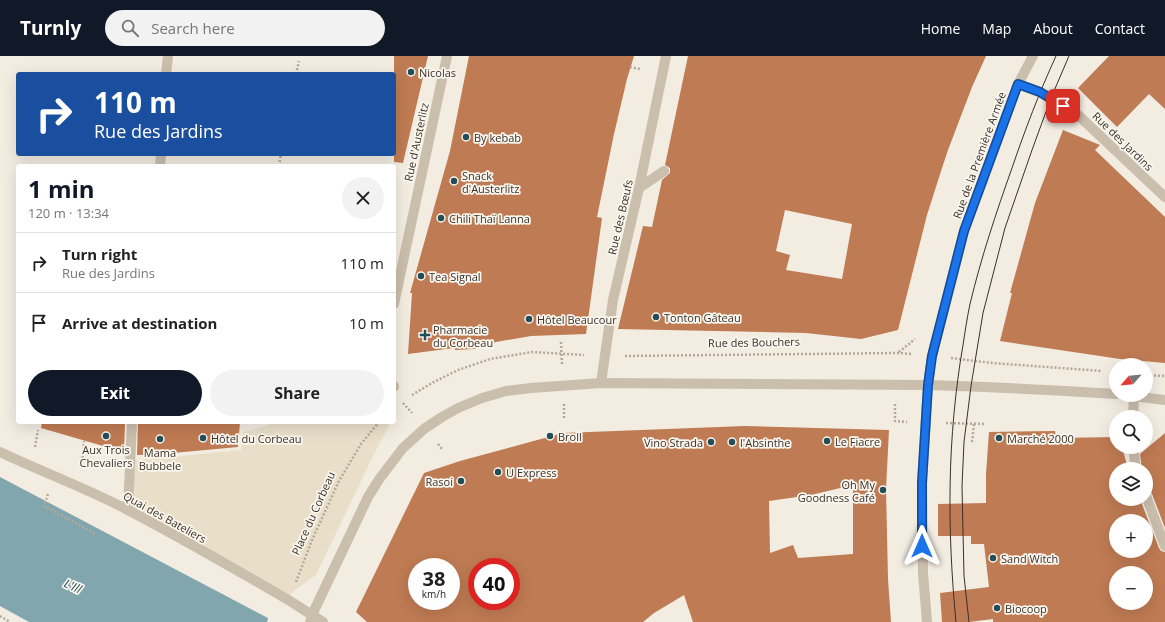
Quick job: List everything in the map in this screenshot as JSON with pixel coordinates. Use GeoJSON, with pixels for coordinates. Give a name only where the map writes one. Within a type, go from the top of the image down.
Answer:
{"type":"FeatureCollection","features":[{"type":"Feature","properties":{"kind":"street"},"geometry":{"type":"LineString","coordinates":[[166,72],[168,56]]}},
{"type":"Feature","properties":{"kind":"street","name":"Rue d'Austerlitz"},"geometry":{"type":"LineString","coordinates":[[396,295],[447,56]]}},
{"type":"Feature","properties":{"kind":"street","name":"Rue des Bœufs"},"geometry":{"type":"LineString","coordinates":[[601,383],[613,300],[639,188],[666,56]]}},
{"type":"Feature","properties":{"kind":"street","name":"Rue de la Première Armée"},"geometry":{"type":"LineString","coordinates":[[927,622],[923,573],[922,483],[928,385],[932,356],[964,231],[1018,84],[1033,56]]}},
{"type":"Feature","properties":{"kind":"street","name":"Rue des Jardins"},"geometry":{"type":"LineString","coordinates":[[1018,84],[1045,95],[1078,115],[1165,198]]}},
{"type":"Feature","properties":{"kind":"street"},"geometry":{"type":"LineString","coordinates":[[639,188],[664,171]]}},
{"type":"Feature","properties":{"kind":"street"},"geometry":{"type":"LineString","coordinates":[[311,618],[368,497],[403,448],[424,429],[458,408],[482,398],[506,391],[601,383],[928,385],[1017,388],[1109,394]]}},
{"type":"Feature","properties":{"kind":"street"},"geometry":{"type":"LineString","coordinates":[[1153,398],[1165,400]]}},
{"type":"Feature","properties":{"kind":"street"},"geometry":{"type":"LineString","coordinates":[[128,510],[132,424]]}},
{"type":"Feature","properties":{"kind":"street","name":"Quai des Bateliers"},"geometry":{"type":"LineString","coordinates":[[0,452],[31,467],[79,486],[128,510],[290,601],[311,618],[323,622]]}},
{"type":"Feature","properties":{"kind":"street"},"geometry":{"type":"LineString","coordinates":[[1150,506],[1165,546]]}},
{"type":"Feature","properties":{"kind":"path"},"geometry":{"type":"LineString","coordinates":[[296,72],[299,62]]}},
{"type":"Feature","properties":{"kind":"path"},"geometry":{"type":"LineString","coordinates":[[630,67],[640,69]]}},
{"type":"Feature","properties":{"kind":"path"},"geometry":{"type":"LineString","coordinates":[[560,342],[561,354]]}},
{"type":"Feature","properties":{"kind":"path","name":"Rue des Bouchers"},"geometry":{"type":"LineString","coordinates":[[408,398],[432,383],[458,370],[490,360],[532,352],[605,356],[898,353],[992,363],[1108,372]]}},
{"type":"Feature","properties":{"kind":"path"},"geometry":{"type":"LineString","coordinates":[[1153,375],[1165,376]]}},
{"type":"Feature","properties":{"kind":"path","name":"Place du Corbeau"},"geometry":{"type":"LineString","coordinates":[[290,601],[291,593],[312,540],[339,481],[361,444],[377,424]]}},
{"type":"Feature","properties":{"kind":"path"},"geometry":{"type":"LineString","coordinates":[[972,442],[974,424]]}},
{"type":"Feature","properties":{"kind":"path"},"geometry":{"type":"LineString","coordinates":[[79,486],[84,441]]}},
{"type":"Feature","properties":{"kind":"path"},"geometry":{"type":"LineString","coordinates":[[46,501],[44,506],[94,533],[93,536]]}},
{"type":"Feature","properties":{"kind":"path"},"geometry":{"type":"LineString","coordinates":[[0,616],[10,622]]}},
{"type":"Feature","properties":{"kind":"shaded area"},"geometry":{"type":"Polygon","coordinates":[[[390,424],[316,575],[291,593],[290,601],[128,510],[130,461],[241,450],[243,432],[269,425],[390,424]]]}},
{"type":"Feature","properties":{"kind":"water","name":"L'Ill"},"geometry":{"type":"Polygon","coordinates":[[[0,477],[268,618],[267,622],[29,622],[0,606],[0,477]]]}},
{"type":"Feature","properties":{"kind":"building"},"geometry":{"type":"Polygon","coordinates":[[[394,56],[428,56],[403,163],[394,162],[394,156],[396,156],[396,72],[394,72],[394,56]]]}},
{"type":"Feature","properties":{"kind":"building"},"geometry":{"type":"Polygon","coordinates":[[[469,56],[634,56],[614,134],[597,217],[602,218],[586,334],[531,336],[496,342],[474,349],[455,350],[454,348],[408,354],[412,293],[410,293],[450,151],[469,56]]]}},
{"type":"Feature","properties":{"kind":"building"},"geometry":{"type":"Polygon","coordinates":[[[688,56],[986,56],[972,87],[942,168],[927,215],[898,330],[861,339],[806,333],[618,329],[643,226],[652,227],[662,180],[670,173],[670,168],[665,165],[688,56]],[[785,210],[776,251],[790,255],[786,270],[842,279],[852,224],[785,210]]]}},
{"type":"Feature","properties":{"kind":"building"},"geometry":{"type":"Polygon","coordinates":[[[1109,56],[1165,56],[1165,109],[1149,94],[1117,127],[1078,88],[1109,56]]]}},
{"type":"Feature","properties":{"kind":"building"},"geometry":{"type":"Polygon","coordinates":[[[1063,130],[1100,145],[1095,150],[1165,217],[1165,363],[1153,362],[1153,358],[1113,358],[1000,341],[1012,293],[1010,293],[1035,203],[1063,130]]]}},
{"type":"Feature","properties":{"kind":"building"},"geometry":{"type":"Polygon","coordinates":[[[42,424],[125,424],[124,452],[41,428],[42,424]]]}},
{"type":"Feature","properties":{"kind":"building","name":"Hôtel du Corbeau"},"geometry":{"type":"Polygon","coordinates":[[[138,424],[240,424],[238,447],[137,455],[138,424]]]}},
{"type":"Feature","properties":{"kind":"building"},"geometry":{"type":"Polygon","coordinates":[[[745,426],[889,430],[886,489],[888,579],[891,622],[693,622],[684,595],[654,613],[643,622],[367,622],[356,612],[424,473],[460,461],[563,433],[745,426]],[[853,485],[811,495],[769,501],[770,553],[793,545],[798,558],[853,554],[853,485]]]}},
{"type":"Feature","properties":{"kind":"building"},"geometry":{"type":"Polygon","coordinates":[[[1055,431],[1056,438],[1109,437],[1109,454],[1124,454],[1126,462],[1109,462],[1109,506],[1143,506],[1146,514],[1109,514],[1109,558],[1153,558],[1153,533],[1159,548],[1161,551],[1165,552],[1165,622],[993,622],[993,619],[969,622],[942,622],[940,593],[989,587],[984,544],[971,544],[971,536],[938,536],[938,504],[986,503],[986,474],[989,432],[1055,431]]]}},
{"type":"Feature","properties":{"kind":"building"},"geometry":{"type":"Polygon","coordinates":[[[1165,433],[1165,528],[1153,497],[1153,462],[1141,462],[1140,454],[1153,454],[1153,443],[1165,433]]]}},
{"type":"Feature","properties":{"kind":"tram line"},"geometry":{"type":"LineString","coordinates":[[956,622],[951,553],[951,449],[958,380],[967,320],[979,270],[1000,202],[1032,112],[1056,56]]}},
{"type":"Feature","properties":{"kind":"tram line"},"geometry":{"type":"LineString","coordinates":[[969,622],[964,576],[962,486],[964,442],[971,386],[983,313],[1005,228],[1051,98],[1069,56]]}},
{"type":"Feature","properties":{"kind":"place","name":"Nicolas"},"geometry":{"type":"Point","coordinates":[411,72]}},
{"type":"Feature","properties":{"kind":"place","name":"By kebab"},"geometry":{"type":"Point","coordinates":[466,137]}},
{"type":"Feature","properties":{"kind":"place","name":"Snack d'Austerlitz"},"geometry":{"type":"Point","coordinates":[454,181]}},
{"type":"Feature","properties":{"kind":"place","name":"Chili Thaï Lanna"},"geometry":{"type":"Point","coordinates":[441,218]}},
{"type":"Feature","properties":{"kind":"place","name":"Tea Signal"},"geometry":{"type":"Point","coordinates":[421,276]}},
{"type":"Feature","properties":{"kind":"place","name":"Tonton Gâteau"},"geometry":{"type":"Point","coordinates":[656,317]}},
{"type":"Feature","properties":{"kind":"place","name":"Hôtel Beaucour"},"geometry":{"type":"Point","coordinates":[529,319]}},
{"type":"Feature","properties":{"kind":"place","name":"Pharmacie du Corbeau"},"geometry":{"type":"Point","coordinates":[425,335]}},
{"type":"Feature","properties":{"kind":"place","name":"Aux Trois Chevaliers"},"geometry":{"type":"Point","coordinates":[106,436]}},
{"type":"Feature","properties":{"kind":"place","name":"Broll"},"geometry":{"type":"Point","coordinates":[550,436]}},
{"type":"Feature","properties":{"kind":"place","name":"Hôtel du Corbeau"},"geometry":{"type":"Point","coordinates":[203,438]}},
{"type":"Feature","properties":{"kind":"place","name":"Marché 2000"},"geometry":{"type":"Point","coordinates":[999,438]}},
{"type":"Feature","properties":{"kind":"place","name":"Mama Bubbele"},"geometry":{"type":"Point","coordinates":[160,439]}},
{"type":"Feature","properties":{"kind":"place","name":"Le Fiacre"},"geometry":{"type":"Point","coordinates":[827,441]}},
{"type":"Feature","properties":{"kind":"place","name":"Vino Strada"},"geometry":{"type":"Point","coordinates":[711,442]}},
{"type":"Feature","properties":{"kind":"place","name":"l'Absinthe"},"geometry":{"type":"Point","coordinates":[732,442]}},
{"type":"Feature","properties":{"kind":"place","name":"U Express"},"geometry":{"type":"Point","coordinates":[498,472]}},
{"type":"Feature","properties":{"kind":"place","name":"Rasoi"},"geometry":{"type":"Point","coordinates":[461,481]}},
{"type":"Feature","properties":{"kind":"place","name":"Oh My Goodness Café"},"geometry":{"type":"Point","coordinates":[883,490]}},
{"type":"Feature","properties":{"kind":"place","name":"Sand Witch"},"geometry":{"type":"Point","coordinates":[993,558]}},
{"type":"Feature","properties":{"kind":"place","name":"Biocoop"},"geometry":{"type":"Point","coordinates":[997,608]}},
{"type":"Feature","properties":{"kind":"route"},"geometry":{"type":"LineString","coordinates":[[922,546],[922,483],[928,385],[932,356],[964,231],[1018,84],[1040,92],[1063,106]]}}]}
